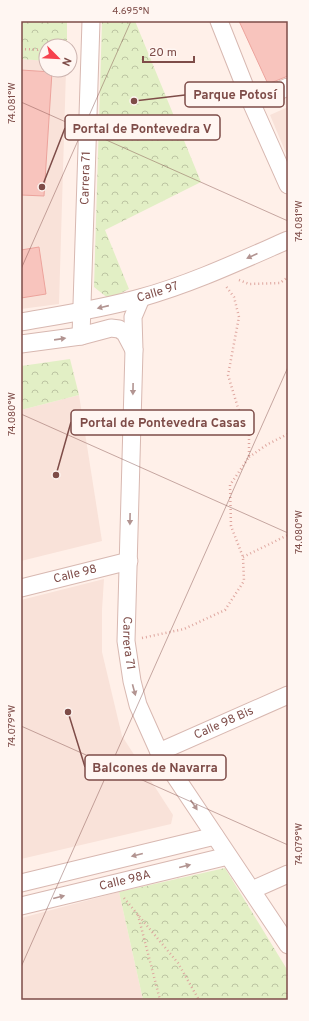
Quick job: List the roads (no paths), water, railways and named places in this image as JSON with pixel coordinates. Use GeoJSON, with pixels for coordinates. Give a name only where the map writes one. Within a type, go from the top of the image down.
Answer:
{"type":"FeatureCollection","features":[{"type":"Feature","properties":{"kind":"street","name":"Carrera 71"},"geometry":{"type":"LineString","coordinates":[[81,336],[91,21]]}},
{"type":"Feature","properties":{"kind":"street"},"geometry":{"type":"LineString","coordinates":[[219,21],[251,102],[288,185]]}},
{"type":"Feature","properties":{"kind":"street"},"geometry":{"type":"LineString","coordinates":[[251,102],[288,87]]}},
{"type":"Feature","properties":{"kind":"street","name":"Calle 97"},"geometry":{"type":"LineString","coordinates":[[21,322],[81,312],[141,298],[215,272],[288,240]]}},
{"type":"Feature","properties":{"kind":"street","name":"Carrera 71"},"geometry":{"type":"LineString","coordinates":[[141,298],[133,317],[134,350],[126,641],[132,681],[138,705],[159,752],[288,945]]}},
{"type":"Feature","properties":{"kind":"street"},"geometry":{"type":"LineString","coordinates":[[21,344],[81,336],[111,328],[119,328],[125,333],[134,350]]}},
{"type":"Feature","properties":{"kind":"street","name":"Calle 98"},"geometry":{"type":"LineString","coordinates":[[21,588],[129,561]]}},
{"type":"Feature","properties":{"kind":"street","name":"Calle 98 Bis"},"geometry":{"type":"LineString","coordinates":[[159,752],[288,695]]}},
{"type":"Feature","properties":{"kind":"street","name":"Calle 98A"},"geometry":{"type":"LineString","coordinates":[[21,883],[215,836]]}},
{"type":"Feature","properties":{"kind":"street","name":"Calle 98A"},"geometry":{"type":"LineString","coordinates":[[21,906],[228,856]]}},
{"type":"Feature","properties":{"kind":"street"},"geometry":{"type":"LineString","coordinates":[[252,890],[288,874]]}},
{"type":"Feature","properties":{"kind":"place","name":"Parque Potosí"},"geometry":{"type":"Point","coordinates":[134,101]}},
{"type":"Feature","properties":{"kind":"place","name":"Portal de Pontevedra V"},"geometry":{"type":"Point","coordinates":[42,187]}},
{"type":"Feature","properties":{"kind":"place","name":"Portal de Pontevedra Casas"},"geometry":{"type":"Point","coordinates":[56,475]}},
{"type":"Feature","properties":{"kind":"place","name":"Balcones de Navarra"},"geometry":{"type":"Point","coordinates":[68,712]}}]}
